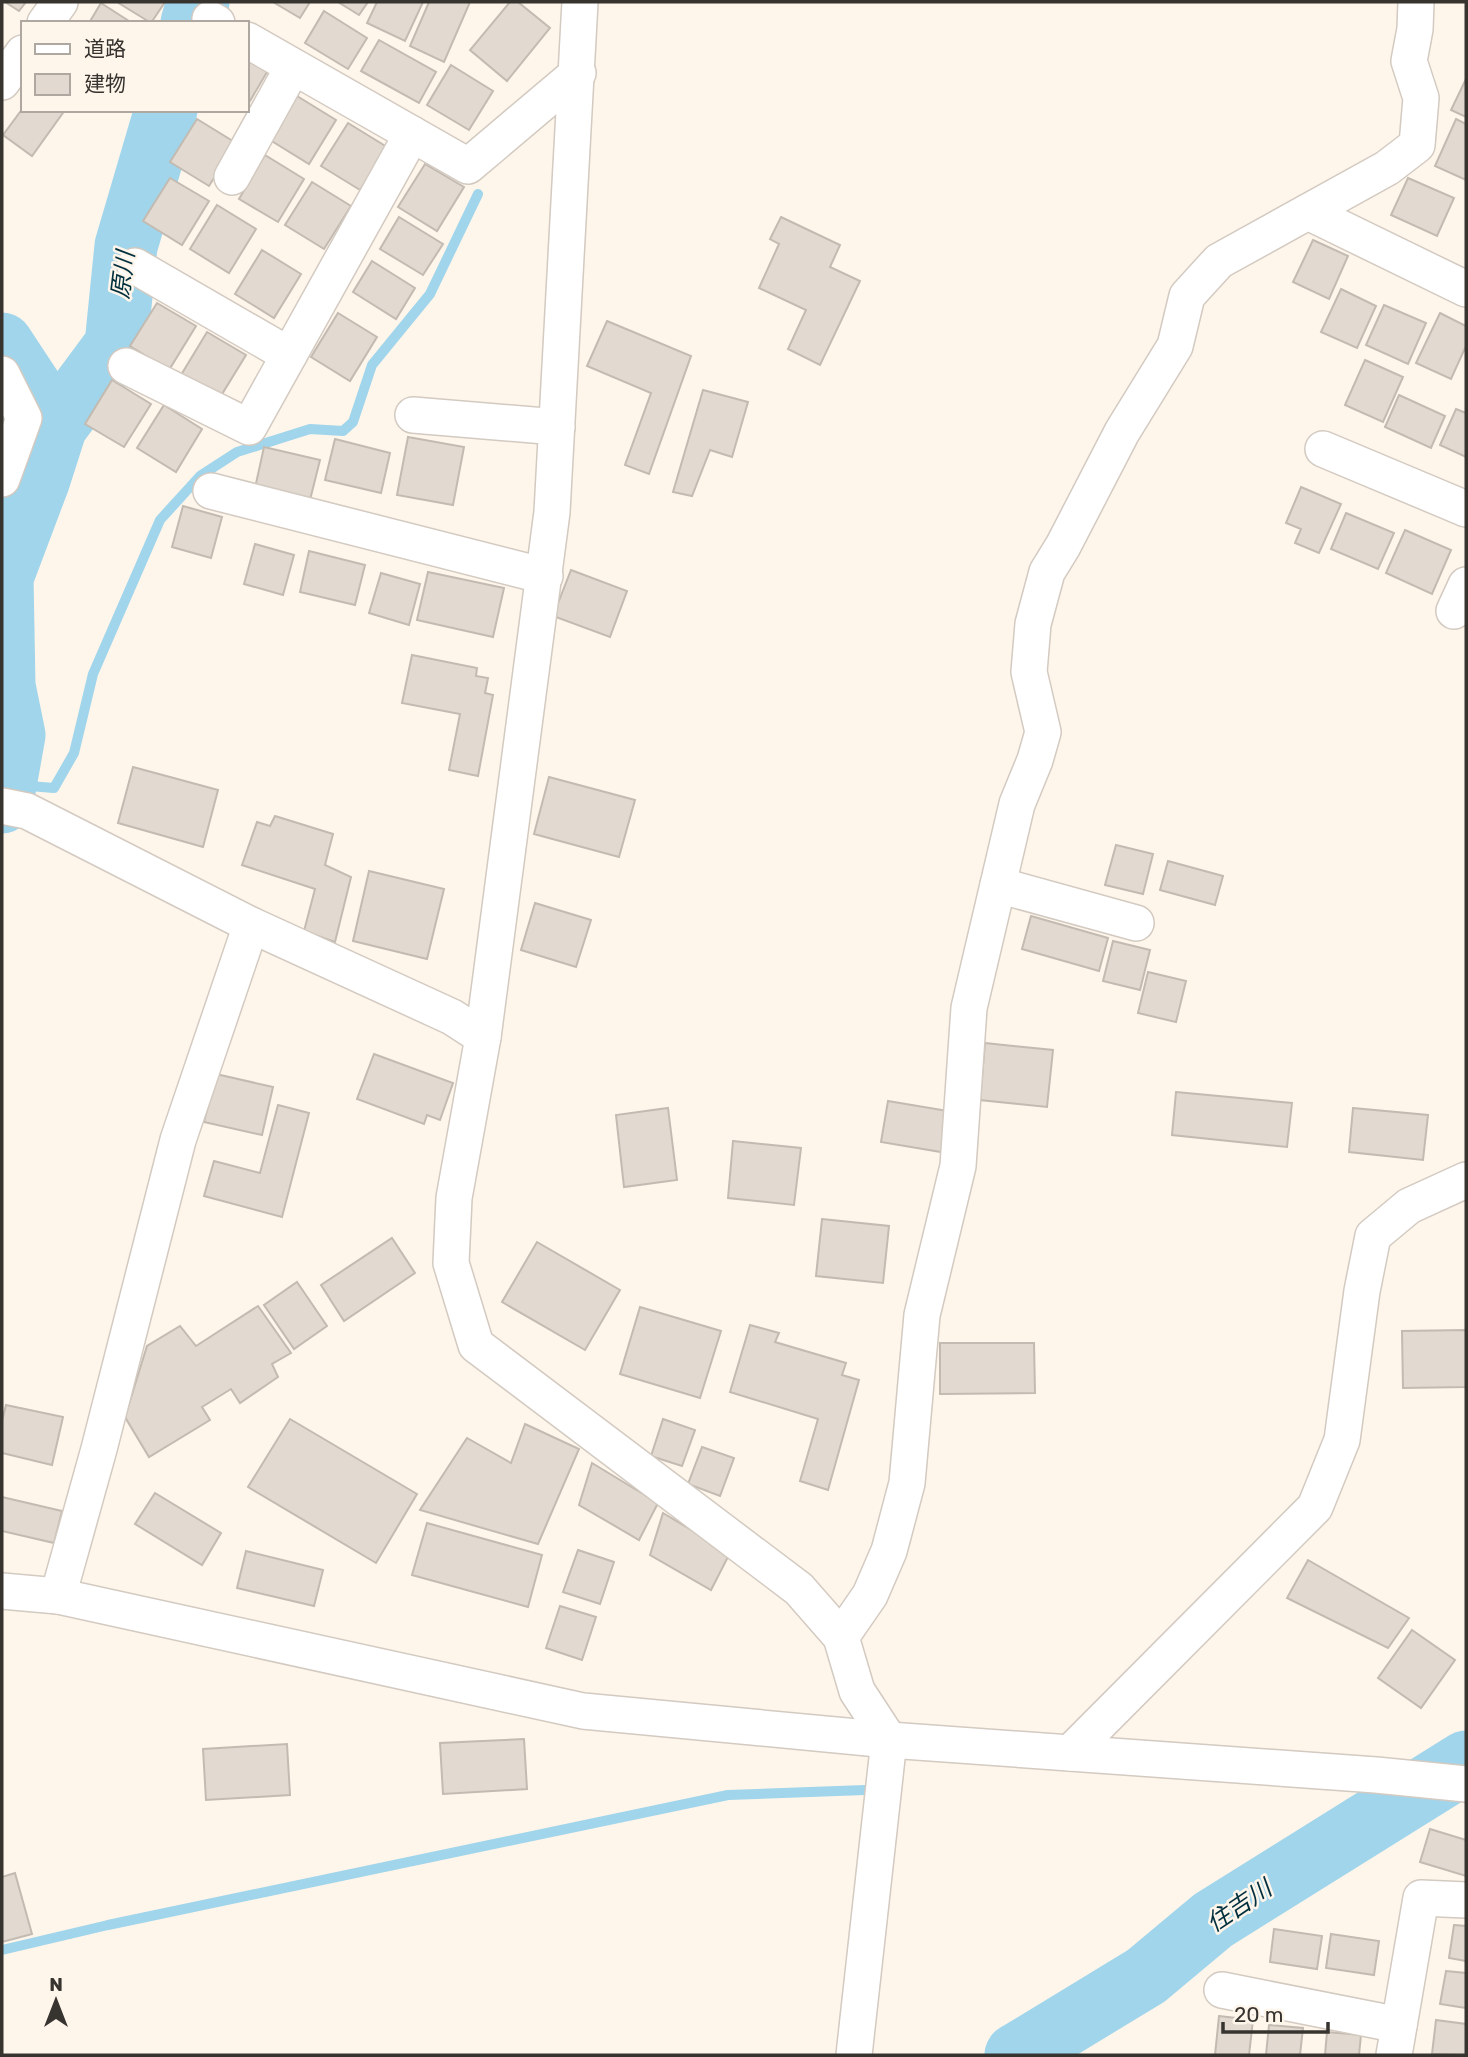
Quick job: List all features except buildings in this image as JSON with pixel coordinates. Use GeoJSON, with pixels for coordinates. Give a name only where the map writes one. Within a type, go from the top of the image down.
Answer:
{"type":"FeatureCollection","features":[{"type":"Feature","properties":{"kind":"street"},"geometry":{"type":"LineString","coordinates":[[46,21],[60,2]]}},
{"type":"Feature","properties":{"kind":"street"},"geometry":{"type":"LineString","coordinates":[[841,1637],[870,1595],[889,1551],[907,1483],[922,1315],[958,1166],[969,1008],[1017,804],[1043,732],[1028,672],[1033,624],[1047,572],[1063,547],[1122,432],[1175,346],[1187,296],[1219,261],[1387,168],[1417,145],[1422,98],[1409,61],[1415,29],[1416,2]]}},
{"type":"Feature","properties":{"kind":"street"},"geometry":{"type":"LineString","coordinates":[[571,5],[578,73],[552,512],[483,1037],[454,1198],[451,1264],[476,1345],[799,1589],[841,1637],[857,1691],[889,1740],[855,2055]]}},
{"type":"Feature","properties":{"kind":"street"},"geometry":{"type":"LineString","coordinates":[[248,41],[468,166],[578,73]]}},
{"type":"Feature","properties":{"kind":"street"},"geometry":{"type":"LineString","coordinates":[[2,82],[21,56]]}},
{"type":"Feature","properties":{"kind":"street"},"geometry":{"type":"LineString","coordinates":[[233,177],[293,67]]}},
{"type":"Feature","properties":{"kind":"street"},"geometry":{"type":"LineString","coordinates":[[126,366],[249,427],[412,134]]}},
{"type":"Feature","properties":{"kind":"street"},"geometry":{"type":"LineString","coordinates":[[1308,212],[1464,280]]}},
{"type":"Feature","properties":{"kind":"street"},"geometry":{"type":"LineString","coordinates":[[135,266],[289,355]]}},
{"type":"Feature","properties":{"kind":"street"},"geometry":{"type":"LineString","coordinates":[[2,374],[24,418],[2,479]]}},
{"type":"Feature","properties":{"kind":"street"},"geometry":{"type":"LineString","coordinates":[[412,415],[557,427]]}},
{"type":"Feature","properties":{"kind":"street"},"geometry":{"type":"LineString","coordinates":[[1323,449],[1466,509]]}},
{"type":"Feature","properties":{"kind":"street"},"geometry":{"type":"LineString","coordinates":[[211,491],[545,576]]}},
{"type":"Feature","properties":{"kind":"street"},"geometry":{"type":"LineString","coordinates":[[14,808],[251,925],[452,1017],[483,1037]]}},
{"type":"Feature","properties":{"kind":"street"},"geometry":{"type":"LineString","coordinates":[[998,885],[1136,923]]}},
{"type":"Feature","properties":{"kind":"street"},"geometry":{"type":"LineString","coordinates":[[58,1596],[99,1449],[178,1140],[251,925]]}},
{"type":"Feature","properties":{"kind":"street"},"geometry":{"type":"LineString","coordinates":[[1070,1753],[1315,1507],[1342,1440],[1362,1292],[1373,1236],[1409,1206],[1466,1180]]}},
{"type":"Feature","properties":{"kind":"street"},"geometry":{"type":"LineString","coordinates":[[2,1591],[58,1596],[583,1711],[889,1740],[1376,1775],[1466,1784]]}},
{"type":"Feature","properties":{"kind":"street"},"geometry":{"type":"LineString","coordinates":[[1222,1990],[1396,2040],[1420,1898],[1466,1900]]}},
{"type":"Feature","properties":{"kind":"waterway","name":"原川"},"geometry":{"type":"LineString","coordinates":[[193,21],[198,2]]}},
{"type":"Feature","properties":{"kind":"waterway"},"geometry":{"type":"LineString","coordinates":[[2,802],[14,735],[4,686],[2,577],[56,426],[116,345],[126,246],[165,112]]}},
{"type":"Feature","properties":{"kind":"waterway"},"geometry":{"type":"LineString","coordinates":[[5,784],[54,788],[74,753],[93,674],[160,520],[200,476],[237,452],[310,429],[343,431],[353,422],[372,365],[430,294],[478,194]]}},
{"type":"Feature","properties":{"kind":"waterway"},"geometry":{"type":"LineString","coordinates":[[2,344],[56,426]]}},
{"type":"Feature","properties":{"kind":"waterway","name":"住吉川"},"geometry":{"type":"LineString","coordinates":[[1016,2055],[1146,1976],[1213,1920],[1466,1762]]}},
{"type":"Feature","properties":{"kind":"waterway"},"geometry":{"type":"LineString","coordinates":[[2,1950],[108,1925],[728,1795],[865,1790]]}}]}
